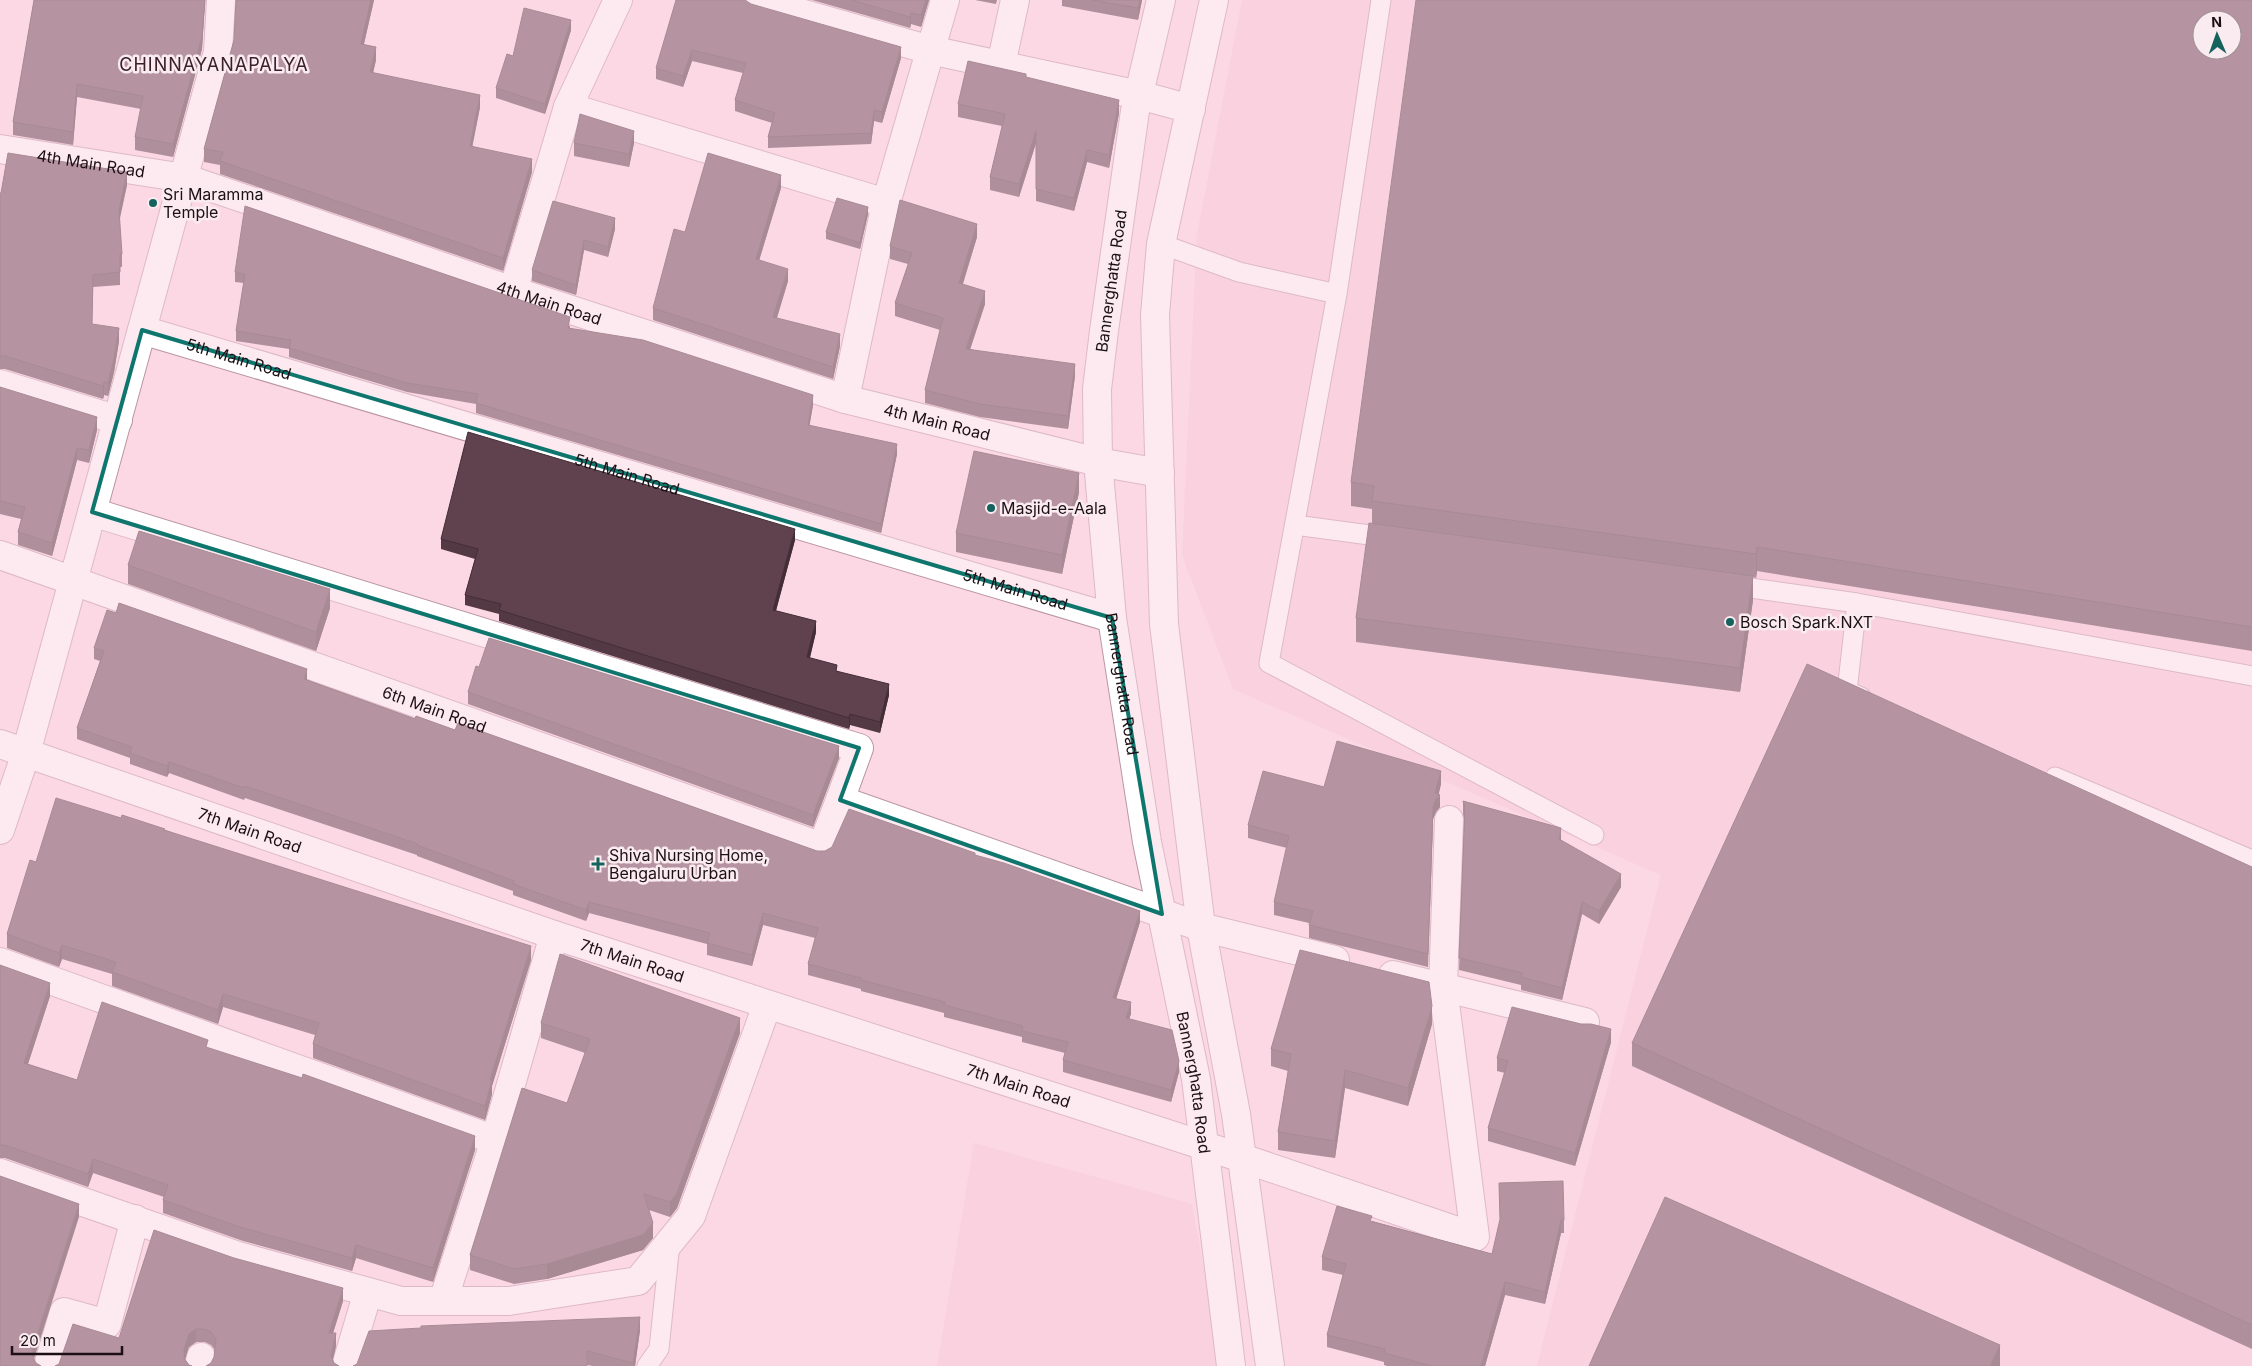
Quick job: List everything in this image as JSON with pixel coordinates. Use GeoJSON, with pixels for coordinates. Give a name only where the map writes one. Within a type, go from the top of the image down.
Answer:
{"type":"FeatureCollection","features":[{"type":"Feature","properties":{"kind":"street"},"geometry":{"type":"LineString","coordinates":[[0,830],[26,753],[218,52],[221,0]]}},
{"type":"Feature","properties":{"kind":"street"},"geometry":{"type":"LineString","coordinates":[[513,292],[568,107],[618,0]]}},
{"type":"Feature","properties":{"kind":"street"},"geometry":{"type":"LineString","coordinates":[[755,0],[930,50],[1139,95],[1191,109]]}},
{"type":"Feature","properties":{"kind":"street"},"geometry":{"type":"LineString","coordinates":[[845,399],[886,203],[945,0]]}},
{"type":"Feature","properties":{"kind":"street"},"geometry":{"type":"LineString","coordinates":[[1001,65],[1015,0]]}},
{"type":"Feature","properties":{"kind":"street","name":"Bannerghatta Road"},"geometry":{"type":"LineString","coordinates":[[1161,0],[1139,95],[1097,389],[1098,462],[1112,618],[1147,842],[1196,1079],[1231,1366]]}},
{"type":"Feature","properties":{"kind":"street"},"geometry":{"type":"LineString","coordinates":[[1214,0],[1161,244],[1155,315],[1164,624],[1201,928],[1229,1076],[1242,1158],[1270,1366]]}},
{"type":"Feature","properties":{"kind":"street"},"geometry":{"type":"LineString","coordinates":[[568,107],[886,203]]}},
{"type":"Feature","properties":{"kind":"street","name":"4th Main Road"},"geometry":{"type":"LineString","coordinates":[[0,149],[184,178],[513,292],[845,399],[1098,462],[1160,473]]}},
{"type":"Feature","properties":{"kind":"street","name":"5th Main Road"},"geometry":{"type":"LineString","coordinates":[[142,330],[1112,618]]}},
{"type":"Feature","properties":{"kind":"street"},"geometry":{"type":"LineString","coordinates":[[0,384],[118,420]]}},
{"type":"Feature","properties":{"kind":"street"},"geometry":{"type":"LineString","coordinates":[[92,512],[859,748],[840,800],[1201,928],[1585,1022]]}},
{"type":"Feature","properties":{"kind":"street","name":"6th Main Road"},"geometry":{"type":"LineString","coordinates":[[0,556],[822,847],[840,800]]}},
{"type":"Feature","properties":{"kind":"street","name":"7th Main Road"},"geometry":{"type":"LineString","coordinates":[[0,744],[554,935],[1242,1158],[1475,1237],[1443,987]]}},
{"type":"Feature","properties":{"kind":"street"},"geometry":{"type":"LineString","coordinates":[[1443,987],[1449,820]]}},
{"type":"Feature","properties":{"kind":"street"},"geometry":{"type":"LineString","coordinates":[[443,1301],[495,1140],[554,935]]}},
{"type":"Feature","properties":{"kind":"street"},"geometry":{"type":"LineString","coordinates":[[0,962],[495,1140]]}},
{"type":"Feature","properties":{"kind":"street"},"geometry":{"type":"LineString","coordinates":[[0,1173],[238,1256],[402,1301],[509,1301],[638,1281],[691,1216],[767,1005]]}},
{"type":"Feature","properties":{"kind":"street"},"geometry":{"type":"LineString","coordinates":[[48,1366],[64,1312],[107,1324],[136,1219]]}},
{"type":"Feature","properties":{"kind":"street"},"geometry":{"type":"LineString","coordinates":[[346,1366],[368,1292]]}},
{"type":"Feature","properties":{"kind":"lane"},"geometry":{"type":"LineString","coordinates":[[1382,0],[1337,294],[1269,663],[1594,835]]}},
{"type":"Feature","properties":{"kind":"lane"},"geometry":{"type":"LineString","coordinates":[[1161,244],[1240,272],[1337,294]]}},
{"type":"Feature","properties":{"kind":"lane"},"geometry":{"type":"LineString","coordinates":[[1295,524],[1413,541]]}},
{"type":"Feature","properties":{"kind":"lane"},"geometry":{"type":"LineString","coordinates":[[1709,583],[1856,603],[2252,676]]}},
{"type":"Feature","properties":{"kind":"lane"},"geometry":{"type":"LineString","coordinates":[[1856,603],[1847,691],[1875,702]]}},
{"type":"Feature","properties":{"kind":"lane"},"geometry":{"type":"LineString","coordinates":[[2040,772],[2252,860]]}},
{"type":"Feature","properties":{"kind":"lane"},"geometry":{"type":"LineString","coordinates":[[647,1366],[658,1349],[670,1242]]}},
{"type":"Feature","properties":{"kind":"highlighted area"},"geometry":{"type":"Polygon","coordinates":[[[142,330],[1112,618],[1162,914],[840,800],[859,748],[92,512],[142,330]]]}},
{"type":"Feature","properties":{"kind":"shaded area","name":"Bosch Spark.NXT"},"geometry":{"type":"Polygon","coordinates":[[[1242,0],[2252,0],[2252,1366],[1537,1366],[1661,875],[1233,689],[1182,555],[1197,235],[1242,0]]]}},
{"type":"Feature","properties":{"kind":"shaded area"},"geometry":{"type":"Polygon","coordinates":[[[974,1143],[1192,1204],[1221,1366],[937,1366],[974,1143]]]}},
{"type":"Feature","properties":{"kind":"building"},"geometry":{"type":"Polygon","coordinates":[[[34,0],[205,0],[202,37],[173,144],[135,137],[143,96],[77,84],[73,132],[13,122],[34,0]]]}},
{"type":"Feature","properties":{"kind":"building"},"geometry":{"type":"Polygon","coordinates":[[[236,0],[371,0],[361,44],[376,47],[370,72],[480,95],[470,146],[532,159],[503,258],[220,161],[223,152],[204,149],[234,40],[236,0]]]}},
{"type":"Feature","properties":{"kind":"building"},"geometry":{"type":"Polygon","coordinates":[[[676,0],[745,0],[751,4],[901,47],[882,112],[874,110],[871,133],[768,137],[775,113],[735,100],[746,63],[692,50],[683,76],[656,68],[676,0]]]}},
{"type":"Feature","properties":{"kind":"building"},"geometry":{"type":"Polygon","coordinates":[[[851,0],[926,0],[921,15],[911,13],[910,17],[851,0]]]}},
{"type":"Feature","properties":{"kind":"building"},"geometry":{"type":"Polygon","coordinates":[[[1092,0],[1140,0],[1138,8],[1092,0]]]}},
{"type":"Feature","properties":{"kind":"building"},"geometry":{"type":"Polygon","coordinates":[[[1416,0],[2252,0],[2252,627],[1757,547],[1756,554],[1372,501],[1374,486],[1351,482],[1416,0]]]}},
{"type":"Feature","properties":{"kind":"building"},"geometry":{"type":"Polygon","coordinates":[[[524,8],[571,20],[545,104],[496,88],[507,54],[513,56],[524,8]]]}},
{"type":"Feature","properties":{"kind":"building"},"geometry":{"type":"Polygon","coordinates":[[[968,61],[1026,74],[1026,77],[1119,100],[1109,155],[1087,150],[1074,198],[1036,189],[1036,131],[1019,184],[990,177],[1005,114],[958,104],[968,61]]]}},
{"type":"Feature","properties":{"kind":"building"},"geometry":{"type":"Polygon","coordinates":[[[580,114],[634,131],[629,154],[574,143],[580,114]]]}},
{"type":"Feature","properties":{"kind":"building"},"geometry":{"type":"Polygon","coordinates":[[[8,153],[127,172],[119,210],[122,254],[120,254],[120,272],[93,275],[92,324],[119,328],[108,383],[104,382],[103,386],[0,356],[0,193],[8,153]]]}},
{"type":"Feature","properties":{"kind":"building"},"geometry":{"type":"Polygon","coordinates":[[[708,153],[781,175],[756,259],[788,269],[773,317],[840,334],[833,367],[653,308],[674,229],[685,232],[708,153]]]}},
{"type":"Feature","properties":{"kind":"building"},"geometry":{"type":"Polygon","coordinates":[[[837,198],[868,207],[860,243],[826,232],[837,198]]]}},
{"type":"Feature","properties":{"kind":"building"},"geometry":{"type":"Polygon","coordinates":[[[900,200],[977,224],[959,283],[985,291],[966,349],[1075,364],[1068,416],[980,404],[925,390],[943,318],[895,303],[912,253],[890,246],[900,200]]]}},
{"type":"Feature","properties":{"kind":"building"},"geometry":{"type":"Polygon","coordinates":[[[553,201],[615,218],[608,247],[584,240],[576,285],[532,270],[553,201]]]}},
{"type":"Feature","properties":{"kind":"building"},"geometry":{"type":"Polygon","coordinates":[[[245,206],[570,317],[568,328],[643,340],[813,395],[808,425],[897,444],[881,524],[476,403],[478,394],[407,383],[289,348],[291,340],[236,331],[245,274],[235,272],[245,206]]]}},
{"type":"Feature","properties":{"kind":"building"},"geometry":{"type":"Polygon","coordinates":[[[0,387],[97,417],[89,450],[77,448],[52,543],[18,532],[25,507],[0,501],[0,387]]]}},
{"type":"Feature","properties":{"kind":"building"},"geometry":{"type":"Polygon","coordinates":[[[468,432],[795,529],[773,610],[816,621],[807,657],[837,665],[836,671],[889,684],[880,722],[850,714],[849,718],[499,610],[501,604],[465,595],[478,549],[441,539],[468,432]]]}},
{"type":"Feature","properties":{"kind":"building"},"geometry":{"type":"Polygon","coordinates":[[[974,451],[1079,473],[1062,555],[956,533],[974,451]]]}},
{"type":"Feature","properties":{"kind":"building"},"geometry":{"type":"Polygon","coordinates":[[[1369,523],[1753,576],[1740,668],[1356,618],[1369,523]]]}},
{"type":"Feature","properties":{"kind":"building"},"geometry":{"type":"Polygon","coordinates":[[[139,531],[330,589],[316,632],[128,565],[139,531]]]}},
{"type":"Feature","properties":{"kind":"building"},"geometry":{"type":"Polygon","coordinates":[[[119,603],[307,669],[304,679],[415,719],[416,716],[455,730],[458,723],[817,851],[825,851],[832,847],[849,809],[975,853],[975,855],[1004,863],[1140,911],[1113,998],[1131,1002],[1126,1018],[1172,1030],[1179,1061],[1171,1090],[1063,1060],[1068,1042],[1022,1031],[1023,1026],[944,1005],[945,1002],[808,964],[818,928],[763,913],[752,955],[707,943],[710,933],[589,902],[586,910],[513,884],[514,881],[418,844],[245,786],[244,788],[169,762],[167,766],[130,753],[132,747],[77,728],[104,651],[94,648],[107,610],[116,613],[119,603]]]}},
{"type":"Feature","properties":{"kind":"building"},"geometry":{"type":"Polygon","coordinates":[[[489,638],[839,746],[813,815],[468,692],[476,666],[479,667],[489,638]]]}},
{"type":"Feature","properties":{"kind":"building"},"geometry":{"type":"Polygon","coordinates":[[[1807,664],[2252,867],[2252,1325],[1632,1043],[1807,664]]]}},
{"type":"Feature","properties":{"kind":"building"},"geometry":{"type":"Polygon","coordinates":[[[1337,741],[1441,771],[1435,793],[1440,795],[1433,807],[1428,954],[1309,925],[1313,911],[1274,902],[1289,836],[1248,825],[1263,771],[1324,787],[1337,741]]]}},
{"type":"Feature","properties":{"kind":"building"},"geometry":{"type":"Polygon","coordinates":[[[56,798],[121,818],[122,815],[531,946],[490,1080],[492,1080],[485,1106],[313,1044],[319,1023],[223,994],[218,1010],[112,972],[116,962],[62,945],[59,953],[7,934],[30,860],[36,862],[56,798]]]}},
{"type":"Feature","properties":{"kind":"building"},"geometry":{"type":"Polygon","coordinates":[[[1463,801],[1561,828],[1559,839],[1621,874],[1599,911],[1582,902],[1562,988],[1521,977],[1523,973],[1459,958],[1465,808],[1463,801]]]}},
{"type":"Feature","properties":{"kind":"building"},"geometry":{"type":"Polygon","coordinates":[[[1300,950],[1429,982],[1432,1006],[1408,1088],[1345,1070],[1335,1141],[1278,1132],[1291,1054],[1271,1049],[1300,950]]]}},
{"type":"Feature","properties":{"kind":"building"},"geometry":{"type":"Polygon","coordinates":[[[560,954],[740,1018],[677,1193],[670,1202],[644,1194],[653,1223],[643,1235],[547,1264],[514,1269],[470,1255],[522,1088],[567,1103],[590,1039],[541,1023],[560,954]]]}},
{"type":"Feature","properties":{"kind":"building"},"geometry":{"type":"Polygon","coordinates":[[[0,965],[50,983],[24,1063],[77,1080],[102,1002],[208,1040],[206,1047],[302,1078],[303,1074],[475,1136],[433,1268],[356,1245],[352,1258],[243,1228],[163,1200],[168,1185],[93,1159],[88,1174],[5,1145],[0,1145],[0,965]]]}},
{"type":"Feature","properties":{"kind":"building"},"geometry":{"type":"Polygon","coordinates":[[[1512,1007],[1581,1024],[1591,1024],[1611,1029],[1575,1153],[1488,1128],[1508,1061],[1497,1058],[1512,1007]]]}},
{"type":"Feature","properties":{"kind":"building"},"geometry":{"type":"Polygon","coordinates":[[[0,1176],[79,1204],[33,1348],[33,1357],[36,1363],[41,1366],[0,1366],[0,1176]]]}},
{"type":"Feature","properties":{"kind":"building"},"geometry":{"type":"Polygon","coordinates":[[[1563,1181],[1564,1220],[1561,1220],[1545,1292],[1505,1282],[1481,1366],[1432,1366],[1384,1353],[1385,1349],[1327,1335],[1346,1264],[1322,1257],[1337,1206],[1372,1216],[1370,1221],[1492,1254],[1500,1219],[1499,1183],[1563,1181]]]}},
{"type":"Feature","properties":{"kind":"building"},"geometry":{"type":"Polygon","coordinates":[[[1665,1197],[2000,1345],[1990,1366],[1589,1366],[1665,1197]]]}},
{"type":"Feature","properties":{"kind":"building"},"geometry":{"type":"Polygon","coordinates":[[[154,1230],[234,1258],[343,1288],[329,1333],[336,1333],[331,1356],[334,1363],[339,1366],[206,1366],[211,1363],[214,1357],[216,1339],[211,1332],[205,1329],[196,1329],[189,1334],[184,1349],[184,1358],[192,1366],[55,1366],[59,1364],[73,1324],[119,1338],[154,1230]]]}},
{"type":"Feature","properties":{"kind":"building"},"geometry":{"type":"Polygon","coordinates":[[[640,1317],[633,1363],[587,1351],[587,1366],[353,1366],[357,1364],[369,1331],[421,1328],[421,1326],[640,1317]]]}},
{"type":"Feature","properties":{"kind":"place","name":"Sri Maramma Temple"},"geometry":{"type":"Point","coordinates":[153,203]}},
{"type":"Feature","properties":{"kind":"place","name":"Masjid-e-Aala"},"geometry":{"type":"Point","coordinates":[991,508]}},
{"type":"Feature","properties":{"kind":"place","name":"Bosch Spark.NXT"},"geometry":{"type":"Point","coordinates":[1730,622]}},
{"type":"Feature","properties":{"kind":"place","name":"Shiva Nursing Home, Bengaluru Urban"},"geometry":{"type":"Point","coordinates":[598,864]}},
{"type":"Feature","properties":{"kind":"district","name":"CHINNAYANAPALYA"},"geometry":{"type":"Point","coordinates":[214,65]}}]}
